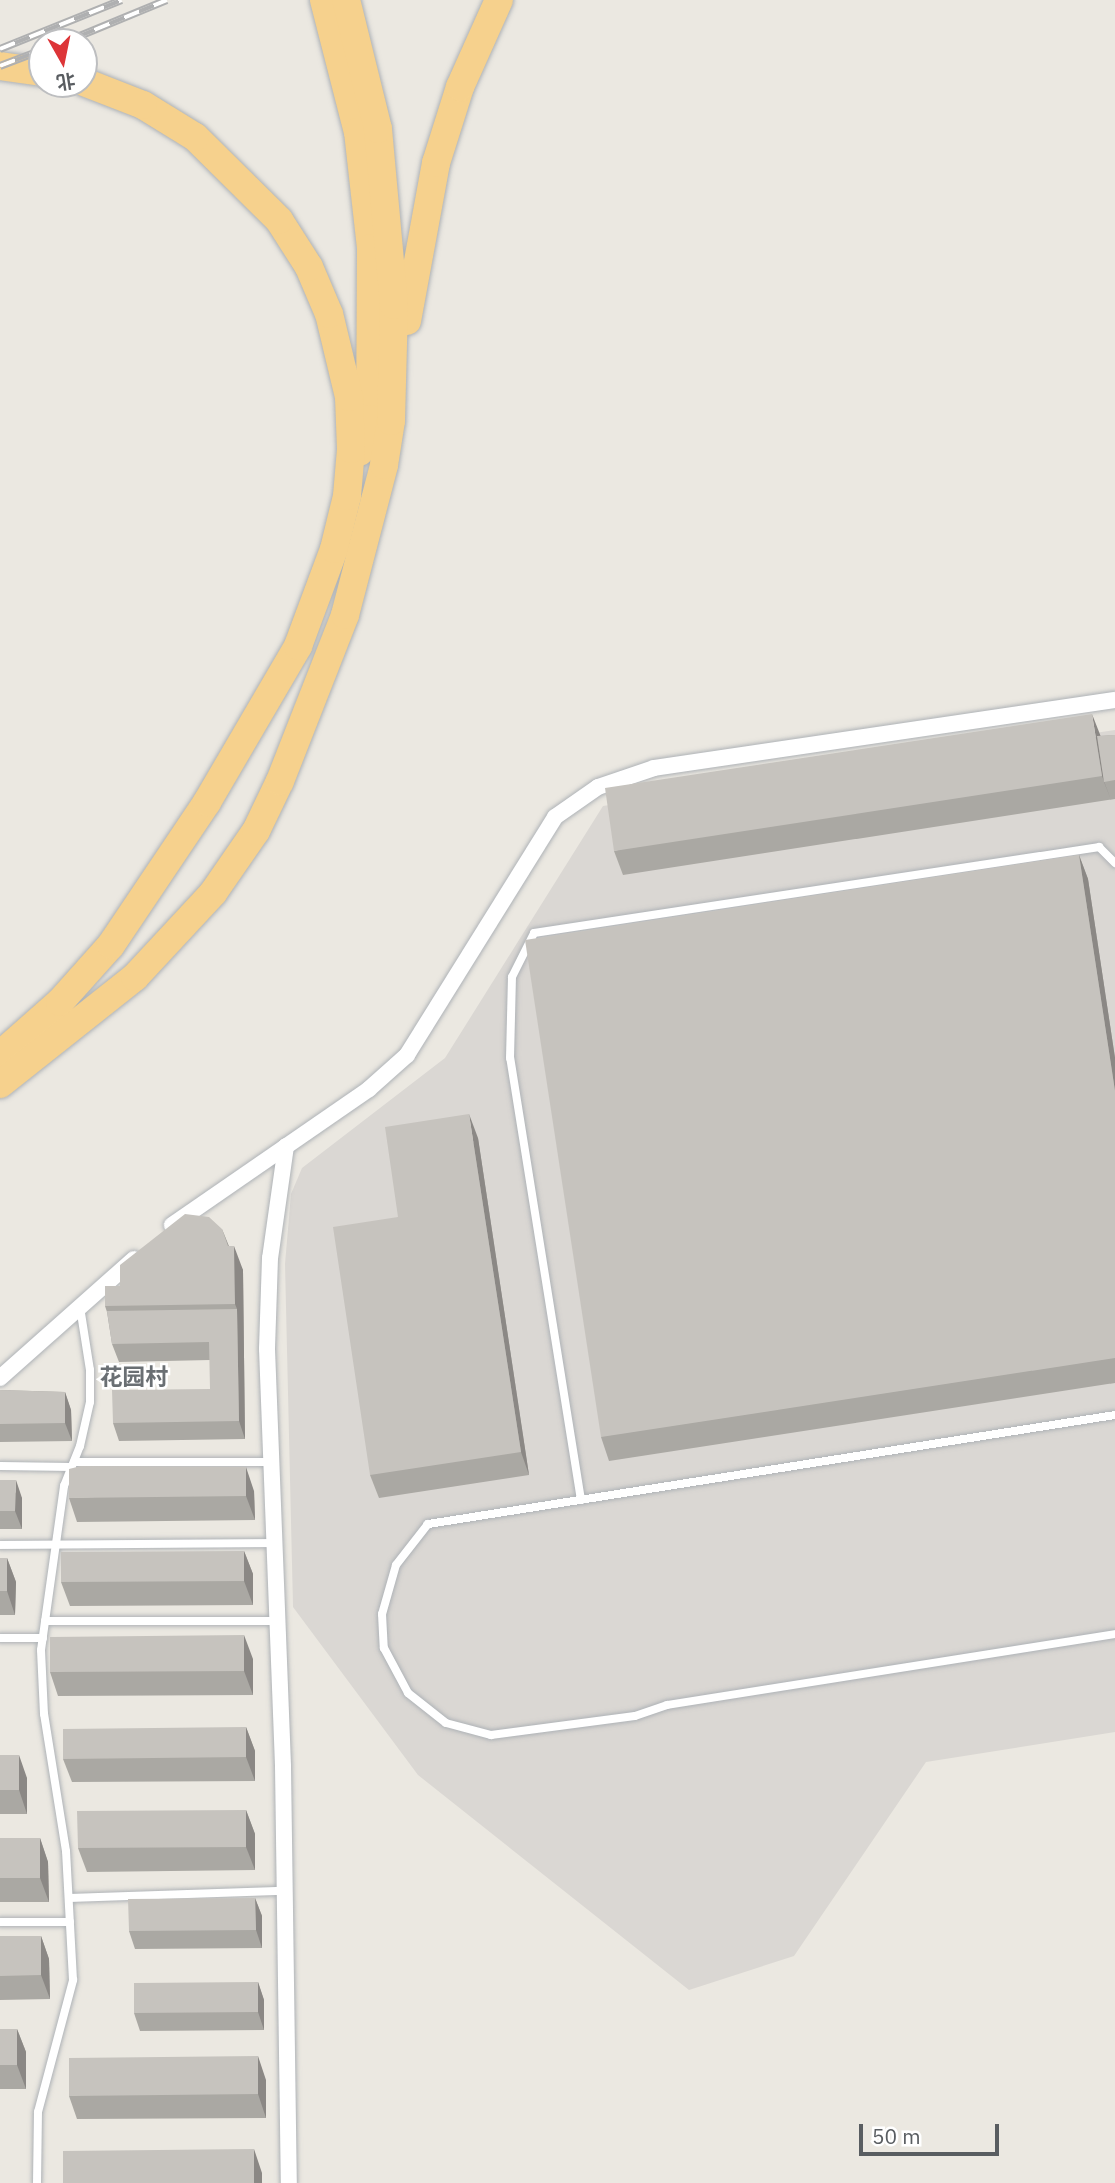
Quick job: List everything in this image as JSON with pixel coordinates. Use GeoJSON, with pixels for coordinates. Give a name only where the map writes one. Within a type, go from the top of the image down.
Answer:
{"type":"FeatureCollection","features":[{"type":"Feature","properties":{"kind":"highway"},"geometry":{"type":"LineString","coordinates":[[0,1055],[33,1027],[111,945],[207,802],[298,646],[323,582],[370,419],[371,247],[358,132],[324,0]]}},
{"type":"Feature","properties":{"kind":"highway"},"geometry":{"type":"LineString","coordinates":[[346,0],[369,85],[387,187],[394,305],[391,421]]}},
{"type":"Feature","properties":{"kind":"highway"},"geometry":{"type":"LineString","coordinates":[[0,1084],[162,950],[213,893],[256,831],[302,731],[345,615],[373,523],[436,163],[460,87],[499,0]]}},
{"type":"Feature","properties":{"kind":"highway"},"geometry":{"type":"LineString","coordinates":[[0,66],[28,70]]}},
{"type":"Feature","properties":{"kind":"highway"},"geometry":{"type":"LineString","coordinates":[[98,87],[143,105],[195,137],[261,198],[295,243],[320,290],[344,368],[351,426],[347,496]]}},
{"type":"Feature","properties":{"kind":"highway"},"geometry":{"type":"LineString","coordinates":[[0,1046],[33,1027]]}},
{"type":"Feature","properties":{"kind":"street"},"geometry":{"type":"LineString","coordinates":[[0,1378],[151,1244],[369,1089],[407,1055],[555,817],[598,787],[654,768],[1115,700]]}},
{"type":"Feature","properties":{"kind":"street"},"geometry":{"type":"LineString","coordinates":[[286,1146],[270,1258],[271,1462],[284,1891],[289,2183]]}},
{"type":"Feature","properties":{"kind":"lane"},"geometry":{"type":"LineString","coordinates":[[581,1500],[510,1058],[512,977],[534,933],[1099,847],[1115,863]]}},
{"type":"Feature","properties":{"kind":"lane"},"geometry":{"type":"LineString","coordinates":[[37,2183],[38,2112],[73,1980],[66,1851],[44,1714],[43,1637],[64,1486],[73,1464],[91,1387],[80,1307]]}},
{"type":"Feature","properties":{"kind":"lane"},"geometry":{"type":"LineString","coordinates":[[1115,1415],[428,1524],[405,1550],[385,1597],[384,1648],[398,1679],[432,1715],[460,1729],[491,1735],[635,1716],[667,1705],[1115,1634]]}},
{"type":"Feature","properties":{"kind":"lane"},"geometry":{"type":"LineString","coordinates":[[0,1466],[271,1462]]}},
{"type":"Feature","properties":{"kind":"lane"},"geometry":{"type":"LineString","coordinates":[[0,1545],[274,1543]]}},
{"type":"Feature","properties":{"kind":"lane"},"geometry":{"type":"LineString","coordinates":[[45,1622],[277,1621]]}},
{"type":"Feature","properties":{"kind":"lane"},"geometry":{"type":"LineString","coordinates":[[0,1637],[43,1637]]}},
{"type":"Feature","properties":{"kind":"lane"},"geometry":{"type":"LineString","coordinates":[[69,1898],[284,1891]]}},
{"type":"Feature","properties":{"kind":"lane"},"geometry":{"type":"LineString","coordinates":[[0,1922],[70,1922]]}},
{"type":"Feature","properties":{"kind":"shaded area"},"geometry":{"type":"Polygon","coordinates":[[[1115,730],[1115,1732],[926,1762],[794,1956],[689,1990],[418,1775],[293,1607],[285,1264],[291,1194],[302,1168],[445,1058],[603,806],[1115,730]]]}},
{"type":"Feature","properties":{"kind":"building"},"geometry":{"type":"Polygon","coordinates":[[[1092,714],[1102,776],[614,851],[605,788],[1092,714]]]}},
{"type":"Feature","properties":{"kind":"building"},"geometry":{"type":"Polygon","coordinates":[[[1115,735],[1115,780],[1104,782],[1097,736],[1115,735]]]}},
{"type":"Feature","properties":{"kind":"building"},"geometry":{"type":"Polygon","coordinates":[[[1079,855],[1115,1091],[1115,1358],[601,1437],[525,940],[1079,855]]]}},
{"type":"Feature","properties":{"kind":"building"},"geometry":{"type":"Polygon","coordinates":[[[469,1114],[521,1452],[370,1475],[333,1227],[398,1217],[385,1127],[469,1114]]]}},
{"type":"Feature","properties":{"kind":"building"},"geometry":{"type":"Polygon","coordinates":[[[185,1214],[209,1217],[222,1229],[228,1246],[234,1246],[235,1304],[105,1306],[105,1286],[120,1286],[120,1265],[185,1214]]]}},
{"type":"Feature","properties":{"kind":"building"},"geometry":{"type":"Polygon","coordinates":[[[237,1309],[239,1421],[113,1423],[112,1390],[210,1389],[209,1342],[112,1344],[107,1311],[237,1309]]]}},
{"type":"Feature","properties":{"kind":"building"},"geometry":{"type":"Polygon","coordinates":[[[0,1390],[65,1392],[65,1423],[0,1424],[0,1390]]]}},
{"type":"Feature","properties":{"kind":"building"},"geometry":{"type":"Polygon","coordinates":[[[81,1466],[246,1467],[246,1496],[69,1498],[69,1469],[81,1466]]]}},
{"type":"Feature","properties":{"kind":"building"},"geometry":{"type":"Polygon","coordinates":[[[0,1480],[16,1480],[15,1511],[0,1511],[0,1480]]]}},
{"type":"Feature","properties":{"kind":"building"},"geometry":{"type":"Polygon","coordinates":[[[244,1551],[244,1581],[61,1582],[61,1552],[244,1551]]]}},
{"type":"Feature","properties":{"kind":"building"},"geometry":{"type":"Polygon","coordinates":[[[0,1558],[7,1558],[7,1591],[0,1591],[0,1558]]]}},
{"type":"Feature","properties":{"kind":"building"},"geometry":{"type":"Polygon","coordinates":[[[244,1635],[244,1671],[50,1672],[50,1637],[244,1635]]]}},
{"type":"Feature","properties":{"kind":"building"},"geometry":{"type":"Polygon","coordinates":[[[246,1727],[246,1757],[63,1759],[63,1729],[246,1727]]]}},
{"type":"Feature","properties":{"kind":"building"},"geometry":{"type":"Polygon","coordinates":[[[0,1755],[19,1755],[19,1790],[0,1790],[0,1755]]]}},
{"type":"Feature","properties":{"kind":"building"},"geometry":{"type":"Polygon","coordinates":[[[246,1810],[246,1847],[78,1848],[77,1811],[246,1810]]]}},
{"type":"Feature","properties":{"kind":"building"},"geometry":{"type":"Polygon","coordinates":[[[0,1838],[40,1838],[40,1878],[0,1878],[0,1838]]]}},
{"type":"Feature","properties":{"kind":"building"},"geometry":{"type":"Polygon","coordinates":[[[255,1898],[256,1930],[129,1931],[128,1899],[255,1898]]]}},
{"type":"Feature","properties":{"kind":"building"},"geometry":{"type":"Polygon","coordinates":[[[0,1936],[41,1936],[41,1975],[0,1976],[0,1936]]]}},
{"type":"Feature","properties":{"kind":"building"},"geometry":{"type":"Polygon","coordinates":[[[258,1982],[258,2012],[134,2013],[134,1983],[258,1982]]]}},
{"type":"Feature","properties":{"kind":"building"},"geometry":{"type":"Polygon","coordinates":[[[0,2029],[17,2029],[17,2065],[0,2065],[0,2029]]]}},
{"type":"Feature","properties":{"kind":"building"},"geometry":{"type":"Polygon","coordinates":[[[258,2056],[258,2094],[69,2096],[69,2058],[258,2056]]]}},
{"type":"Feature","properties":{"kind":"building"},"geometry":{"type":"Polygon","coordinates":[[[254,2149],[254,2183],[63,2183],[63,2151],[254,2149]]]}},
{"type":"Feature","properties":{"kind":"railway"},"geometry":{"type":"LineString","coordinates":[[0,49],[122,0]]}},
{"type":"Feature","properties":{"kind":"railway"},"geometry":{"type":"LineString","coordinates":[[98,28],[167,0]]}},
{"type":"Feature","properties":{"kind":"railway"},"geometry":{"type":"LineString","coordinates":[[0,66],[28,55]]}},
{"type":"Feature","properties":{"kind":"district","name":"花园村"},"geometry":{"type":"Point","coordinates":[134,1376]}}]}
